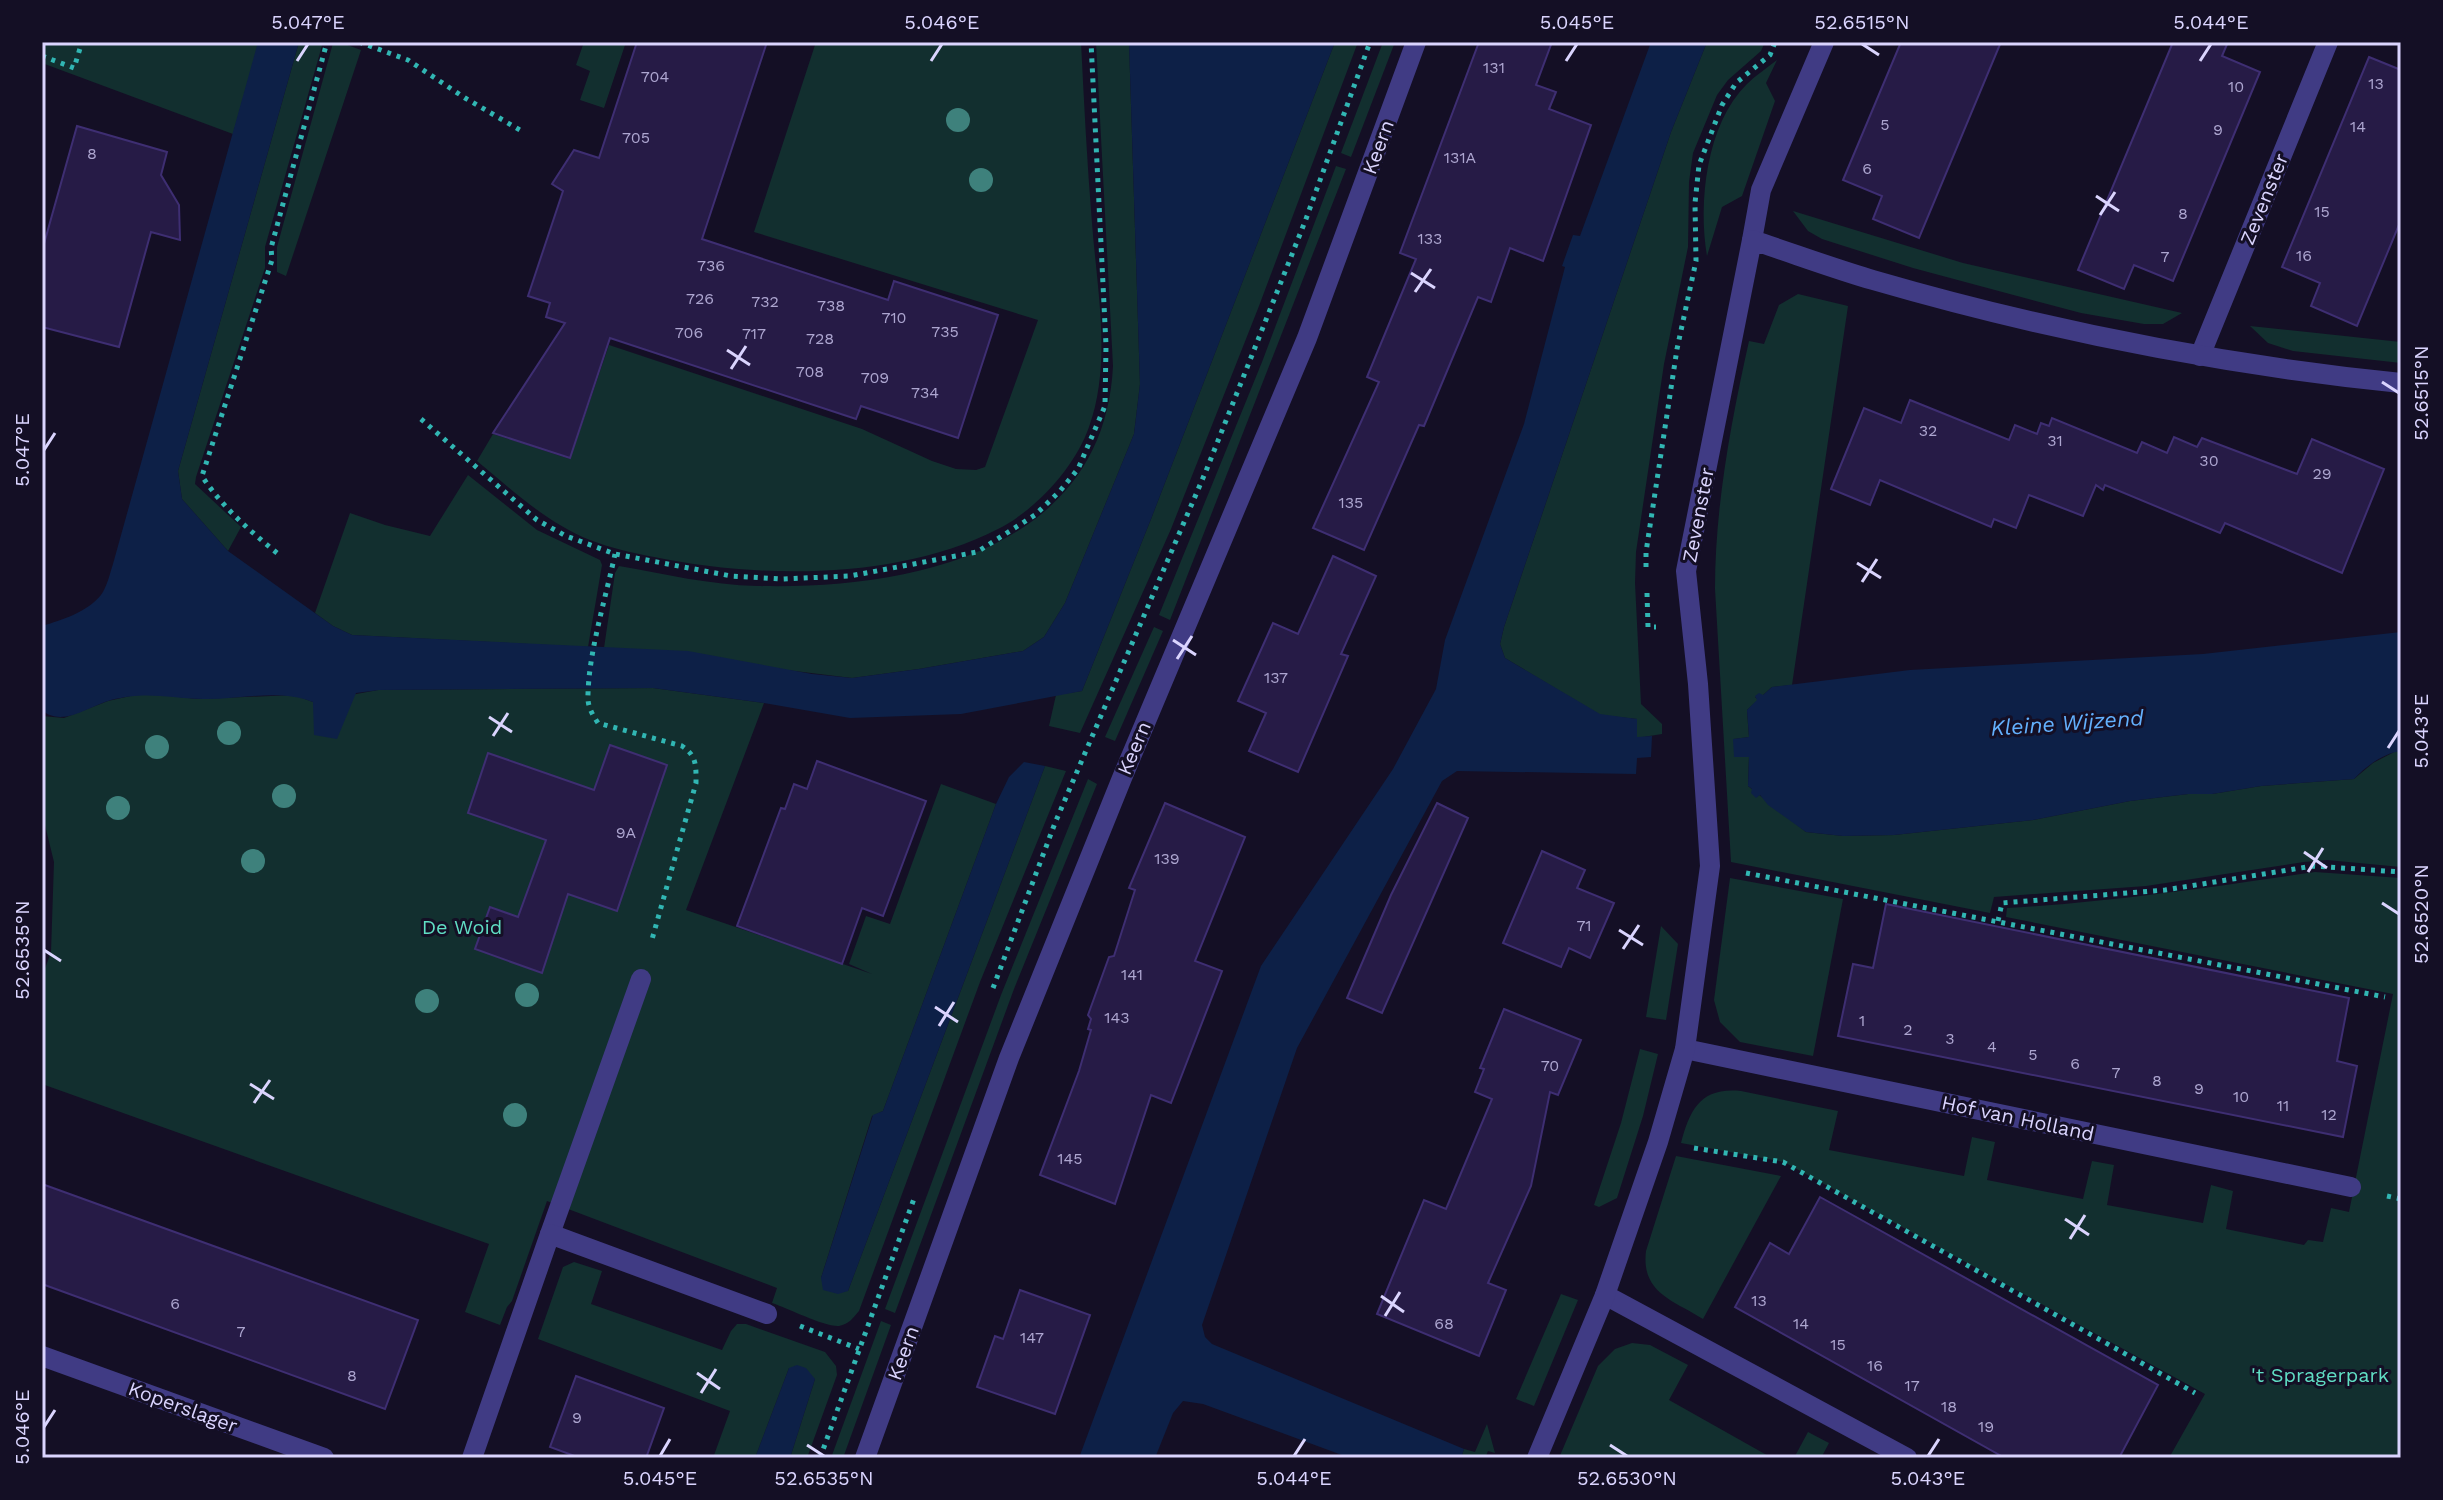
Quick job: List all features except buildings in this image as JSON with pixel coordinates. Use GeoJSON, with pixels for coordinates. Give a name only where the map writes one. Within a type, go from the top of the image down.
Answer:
{"type":"FeatureCollection","features":[{"type":"Feature","properties":{"kind":"street","name":"Keern"},"geometry":{"type":"LineString","coordinates":[[865,1458],[1009,1058],[1122,778],[1307,338],[1416,42]]}},
{"type":"Feature","properties":{"kind":"street","name":"Zevenster"},"geometry":{"type":"LineString","coordinates":[[1710,866],[1693,627],[1686,571],[1761,190],[1824,42]]}},
{"type":"Feature","properties":{"kind":"street","name":"Zevenster"},"geometry":{"type":"LineString","coordinates":[[2200,356],[2328,42]]}},
{"type":"Feature","properties":{"kind":"street"},"geometry":{"type":"LineString","coordinates":[[1752,240],[1871,279],[1999,314],[2200,356],[2401,383]]}},
{"type":"Feature","properties":{"kind":"street"},"geometry":{"type":"LineString","coordinates":[[1537,1458],[1605,1295],[1658,1142],[1685,1049],[1710,866]]}},
{"type":"Feature","properties":{"kind":"street"},"geometry":{"type":"LineString","coordinates":[[472,1458],[641,979]]}},
{"type":"Feature","properties":{"kind":"street","name":"Hof van Holland"},"geometry":{"type":"LineString","coordinates":[[1685,1049],[2351,1187]]}},
{"type":"Feature","properties":{"kind":"street"},"geometry":{"type":"LineString","coordinates":[[550,1234],[767,1314]]}},
{"type":"Feature","properties":{"kind":"street"},"geometry":{"type":"LineString","coordinates":[[1605,1295],[1907,1458]]}},
{"type":"Feature","properties":{"kind":"street","name":"Koperslager"},"geometry":{"type":"LineString","coordinates":[[42,1356],[324,1458]]}},
{"type":"Feature","properties":{"kind":"path"},"geometry":{"type":"LineString","coordinates":[[42,56],[74,68],[82,42]]}},
{"type":"Feature","properties":{"kind":"path"},"geometry":{"type":"LineString","coordinates":[[277,553],[242,524],[214,495],[202,476],[272,260],[271,248],[327,42]]}},
{"type":"Feature","properties":{"kind":"path"},"geometry":{"type":"LineString","coordinates":[[359,42],[408,60],[520,130]]}},
{"type":"Feature","properties":{"kind":"path"},"geometry":{"type":"LineString","coordinates":[[421,419],[537,520],[566,536],[615,554],[731,576],[782,579],[850,576],[977,552],[1035,515],[1060,491],[1078,469],[1105,406],[1106,345],[1091,42]]}},
{"type":"Feature","properties":{"kind":"path"},"geometry":{"type":"LineString","coordinates":[[1693,627],[1648,627],[1646,552],[1677,349],[1696,261],[1695,203],[1699,165],[1722,105],[1736,83],[1770,55],[1775,42]]}},
{"type":"Feature","properties":{"kind":"path"},"geometry":{"type":"LineString","coordinates":[[615,554],[596,642],[588,696],[590,712],[598,723],[682,746],[696,761],[696,783],[641,979]]}},
{"type":"Feature","properties":{"kind":"path"},"geometry":{"type":"LineString","coordinates":[[1710,866],[2385,997]]}},
{"type":"Feature","properties":{"kind":"path"},"geometry":{"type":"LineString","coordinates":[[1998,921],[2002,903],[2165,890],[2313,866],[2401,872]]}},
{"type":"Feature","properties":{"kind":"path"},"geometry":{"type":"LineString","coordinates":[[1658,1142],[1783,1162],[2195,1393]]}},
{"type":"Feature","properties":{"kind":"path"},"geometry":{"type":"LineString","coordinates":[[767,1314],[859,1349]]}},
{"type":"Feature","properties":{"kind":"green space"},"geometry":{"type":"Polygon","coordinates":[[[42,42],[259,42],[233,134],[42,63],[42,42]]]}},
{"type":"Feature","properties":{"kind":"green space"},"geometry":{"type":"Polygon","coordinates":[[[299,42],[323,42],[265,247],[265,268],[195,484],[241,527],[228,551],[182,499],[178,471],[299,42]]]}},
{"type":"Feature","properties":{"kind":"green space"},"geometry":{"type":"Polygon","coordinates":[[[584,42],[626,42],[604,108],[580,100],[590,71],[576,65],[584,42]]]}},
{"type":"Feature","properties":{"kind":"green space"},"geometry":{"type":"Polygon","coordinates":[[[816,42],[1081,42],[1101,326],[1100,378],[1096,403],[1083,442],[1052,486],[1012,521],[959,546],[874,566],[784,571],[739,569],[638,554],[574,533],[530,505],[477,461],[493,434],[570,459],[609,345],[862,429],[956,469],[985,467],[1038,320],[754,232],[816,42]]]}},
{"type":"Feature","properties":{"kind":"green space"},"geometry":{"type":"Polygon","coordinates":[[[1096,42],[1129,42],[1140,384],[1134,434],[1065,603],[1044,637],[1023,651],[852,678],[604,648],[615,573],[619,566],[688,579],[757,586],[816,585],[875,579],[934,567],[989,547],[1036,518],[1075,479],[1101,429],[1113,366],[1096,42]]]}},
{"type":"Feature","properties":{"kind":"green space"},"geometry":{"type":"Polygon","coordinates":[[[1335,42],[1358,42],[1171,529],[1080,733],[1049,726],[1056,695],[1082,691],[1335,42]]]}},
{"type":"Feature","properties":{"kind":"green space"},"geometry":{"type":"Polygon","coordinates":[[[1383,42],[1395,42],[1351,157],[1341,153],[1383,42]]]}},
{"type":"Feature","properties":{"kind":"green space"},"geometry":{"type":"Polygon","coordinates":[[[1707,42],[1765,42],[1761,51],[1728,80],[1717,95],[1693,153],[1689,182],[1688,247],[1664,364],[1636,552],[1641,704],[1662,724],[1662,734],[1637,738],[1637,719],[1600,715],[1505,658],[1500,644],[1671,132],[1707,42]]]}},
{"type":"Feature","properties":{"kind":"green space"},"geometry":{"type":"Polygon","coordinates":[[[333,43],[361,50],[286,276],[277,272],[277,247],[333,43]]]}},
{"type":"Feature","properties":{"kind":"green space"},"geometry":{"type":"Polygon","coordinates":[[[1777,60],[1766,83],[1775,101],[1742,196],[1722,207],[1707,256],[1705,189],[1714,142],[1733,101],[1750,81],[1777,60]]]}},
{"type":"Feature","properties":{"kind":"green space"},"geometry":{"type":"Polygon","coordinates":[[[1336,166],[1346,169],[1170,620],[1159,615],[1262,362],[1336,166]]]}},
{"type":"Feature","properties":{"kind":"green space"},"geometry":{"type":"Polygon","coordinates":[[[1793,211],[1963,263],[2182,313],[2163,324],[2144,324],[2081,313],[1913,268],[1822,239],[1808,231],[1793,211]]]}},
{"type":"Feature","properties":{"kind":"green space"},"geometry":{"type":"Polygon","coordinates":[[[1798,294],[1848,306],[1792,685],[1772,687],[1755,697],[1758,700],[1747,710],[1749,737],[1734,739],[1749,757],[1748,786],[1806,832],[1843,836],[1894,835],[2033,820],[2130,801],[2354,779],[2373,763],[2401,751],[2401,867],[2327,860],[2304,862],[2146,886],[1994,897],[1990,913],[1731,862],[1715,589],[1721,495],[1749,341],[1764,344],[1779,305],[1798,294]]]}},
{"type":"Feature","properties":{"kind":"green space"},"geometry":{"type":"Polygon","coordinates":[[[2250,326],[2401,342],[2401,363],[2293,351],[2268,343],[2250,326]]]}},
{"type":"Feature","properties":{"kind":"green space"},"geometry":{"type":"Polygon","coordinates":[[[468,475],[537,530],[600,560],[602,565],[588,647],[352,635],[315,613],[350,513],[430,536],[468,475]]]}},
{"type":"Feature","properties":{"kind":"green space"},"geometry":{"type":"Polygon","coordinates":[[[1154,627],[1163,631],[1115,741],[1105,737],[1154,627]]]}},
{"type":"Feature","properties":{"kind":"green space","name":"De Woid"},"geometry":{"type":"Polygon","coordinates":[[[653,688],[764,703],[686,910],[872,974],[849,964],[866,916],[890,924],[941,784],[996,804],[883,1111],[872,1116],[821,1278],[848,1291],[1045,766],[1066,771],[980,982],[859,1311],[848,1322],[832,1326],[806,1317],[772,1303],[777,1288],[547,1201],[512,1301],[500,1325],[465,1312],[489,1244],[42,1084],[42,977],[51,952],[54,862],[42,813],[42,716],[64,718],[108,701],[144,693],[197,699],[294,695],[313,702],[378,690],[653,688]]]}},
{"type":"Feature","properties":{"kind":"green space"},"geometry":{"type":"Polygon","coordinates":[[[1088,779],[1097,784],[1014,989],[895,1313],[885,1309],[1001,995],[1088,779]]]}},
{"type":"Feature","properties":{"kind":"green space","name":"'t Spragerpark"},"geometry":{"type":"Polygon","coordinates":[[[2315,872],[2401,878],[2401,1458],[2169,1458],[2205,1394],[1784,1162],[1681,1143],[1699,1103],[1716,1093],[1741,1091],[1838,1111],[1829,1150],[1964,1176],[1972,1137],[1995,1142],[1987,1180],[2083,1199],[2092,1161],[2114,1165],[2107,1205],[2203,1223],[2211,1185],[2233,1191],[2226,1229],[2304,1245],[2308,1240],[2323,1242],[2331,1208],[2349,1212],[2393,994],[2006,917],[2007,908],[2123,898],[2315,872]]]}},
{"type":"Feature","properties":{"kind":"green space"},"geometry":{"type":"Polygon","coordinates":[[[1730,878],[1843,899],[1813,1056],[1740,1042],[1720,1022],[1714,1000],[1730,878]]]}},
{"type":"Feature","properties":{"kind":"green space"},"geometry":{"type":"Polygon","coordinates":[[[1661,926],[1678,944],[1666,1020],[1646,1017],[1661,926]]]}},
{"type":"Feature","properties":{"kind":"green space"},"geometry":{"type":"Polygon","coordinates":[[[1640,1049],[1658,1054],[1643,1116],[1617,1198],[1599,1207],[1594,1205],[1621,1123],[1640,1049]]]}},
{"type":"Feature","properties":{"kind":"green space"},"geometry":{"type":"Polygon","coordinates":[[[1676,1156],[1781,1176],[1703,1319],[1661,1294],[1649,1277],[1646,1265],[1646,1251],[1676,1156]]]}},
{"type":"Feature","properties":{"kind":"green space"},"geometry":{"type":"Polygon","coordinates":[[[574,1262],[602,1271],[591,1304],[722,1350],[737,1324],[746,1324],[825,1352],[836,1366],[837,1375],[807,1458],[790,1458],[815,1379],[789,1368],[755,1458],[713,1458],[730,1411],[538,1339],[563,1267],[574,1262]]]}},
{"type":"Feature","properties":{"kind":"green space"},"geometry":{"type":"Polygon","coordinates":[[[1561,1294],[1578,1300],[1534,1406],[1516,1399],[1561,1294]]]}},
{"type":"Feature","properties":{"kind":"green space"},"geometry":{"type":"Polygon","coordinates":[[[881,1321],[891,1325],[843,1458],[831,1458],[881,1321]]]}},
{"type":"Feature","properties":{"kind":"green space"},"geometry":{"type":"Polygon","coordinates":[[[1632,1343],[1650,1345],[1688,1365],[1669,1400],[1772,1458],[1559,1458],[1598,1366],[1615,1349],[1632,1343]]]}},
{"type":"Feature","properties":{"kind":"green space"},"geometry":{"type":"Polygon","coordinates":[[[1487,1424],[1495,1453],[1488,1451],[1485,1458],[1461,1458],[1464,1449],[1475,1452],[1487,1424]]]}},
{"type":"Feature","properties":{"kind":"green space"},"geometry":{"type":"Polygon","coordinates":[[[1808,1432],[1829,1443],[1821,1458],[1794,1458],[1808,1432]]]}},
{"type":"Feature","properties":{"kind":"water"},"geometry":{"type":"Polygon","coordinates":[[[258,42],[299,42],[178,471],[182,499],[228,551],[333,626],[352,635],[688,651],[812,674],[852,678],[1023,651],[1044,637],[1065,603],[1134,434],[1140,384],[1129,42],[1335,42],[1082,691],[961,714],[850,718],[653,688],[379,690],[356,693],[337,739],[314,735],[313,702],[286,696],[203,699],[135,696],[111,700],[76,714],[50,715],[42,710],[42,626],[89,606],[107,584],[258,42]]]}},
{"type":"Feature","properties":{"kind":"water"},"geometry":{"type":"Polygon","coordinates":[[[1651,42],[1707,42],[1671,132],[1500,644],[1505,658],[1600,714],[1637,719],[1637,737],[1652,736],[1651,757],[1637,758],[1636,774],[1457,771],[1442,781],[1297,1048],[1202,1325],[1205,1337],[1212,1344],[1464,1449],[1461,1458],[1350,1458],[1203,1404],[1183,1401],[1173,1413],[1155,1458],[1079,1458],[1261,966],[1393,769],[1436,689],[1445,640],[1524,424],[1565,267],[1562,266],[1573,235],[1580,236],[1651,42]]]}},
{"type":"Feature","properties":{"kind":"water","name":"Kleine Wijzend"},"geometry":{"type":"Polygon","coordinates":[[[2401,632],[2401,751],[2376,761],[2354,779],[2130,801],[2033,820],[1894,835],[1843,836],[1806,832],[1768,805],[1760,795],[1756,798],[1748,786],[1749,757],[1734,757],[1733,739],[1749,737],[1747,710],[1757,700],[1755,696],[1759,693],[1763,695],[1772,687],[1910,670],[2203,654],[2401,632]]]}},
{"type":"Feature","properties":{"kind":"water"},"geometry":{"type":"Polygon","coordinates":[[[1024,762],[1045,766],[848,1291],[838,1294],[823,1290],[821,1278],[873,1115],[883,1111],[996,804],[1009,777],[1024,762]]]}},
{"type":"Feature","properties":{"kind":"water"},"geometry":{"type":"Polygon","coordinates":[[[797,1365],[806,1368],[815,1379],[790,1458],[755,1458],[789,1368],[797,1365]]]}}]}
